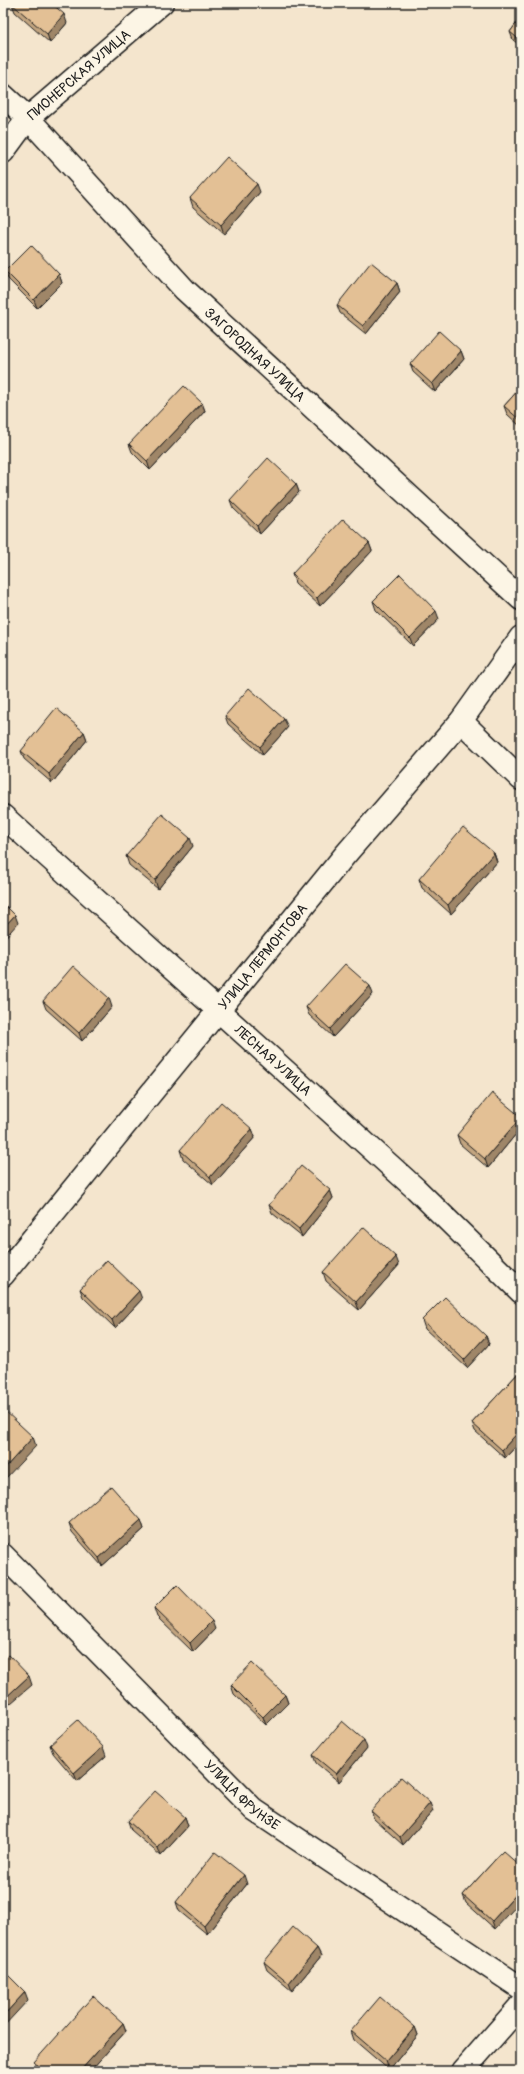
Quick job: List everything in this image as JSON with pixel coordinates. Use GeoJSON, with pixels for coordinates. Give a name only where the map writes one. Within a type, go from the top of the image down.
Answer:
{"type":"FeatureCollection","features":[{"type":"Feature","properties":{"kind":"street","name":"ПИОНЕРСКАЯ УЛИЦА"},"geometry":{"type":"LineString","coordinates":[[3,152],[28,118],[162,3]]}},
{"type":"Feature","properties":{"kind":"street","name":"ЗАГОРОДНАЯ УЛИЦА"},"geometry":{"type":"LineString","coordinates":[[3,95],[28,118],[185,290],[521,599]]}},
{"type":"Feature","properties":{"kind":"street","name":"УЛИЦА ЛЕРМОНТОВА"},"geometry":{"type":"LineString","coordinates":[[3,1275],[346,855],[461,721],[521,637]]}},
{"type":"Feature","properties":{"kind":"street"},"geometry":{"type":"LineString","coordinates":[[461,721],[521,779]]}},
{"type":"Feature","properties":{"kind":"street","name":"ЛЕСНАЯ УЛИЦА"},"geometry":{"type":"LineString","coordinates":[[3,816],[219,1009],[416,1189],[521,1292]]}},
{"type":"Feature","properties":{"kind":"street","name":"УЛИЦА ФРУНЗЕ"},"geometry":{"type":"LineString","coordinates":[[3,1555],[254,1810],[521,1988]]}},
{"type":"Feature","properties":{"kind":"street"},"geometry":{"type":"LineString","coordinates":[[463,2071],[521,2005]]}},
{"type":"Feature","properties":{"kind":"building"},"geometry":{"type":"Polygon","coordinates":[[[51,3],[64,14],[47,34],[12,4],[51,3]]]}},
{"type":"Feature","properties":{"kind":"building"},"geometry":{"type":"Polygon","coordinates":[[[521,17],[521,41],[510,32],[521,17]]]}},
{"type":"Feature","properties":{"kind":"building"},"geometry":{"type":"Polygon","coordinates":[[[227,157],[257,184],[221,225],[190,198],[227,157]]]}},
{"type":"Feature","properties":{"kind":"building"},"geometry":{"type":"Polygon","coordinates":[[[31,245],[59,274],[34,300],[5,271],[31,245]]]}},
{"type":"Feature","properties":{"kind":"building"},"geometry":{"type":"Polygon","coordinates":[[[371,262],[397,283],[363,326],[337,305],[371,262]]]}},
{"type":"Feature","properties":{"kind":"building"},"geometry":{"type":"Polygon","coordinates":[[[439,331],[461,351],[432,384],[410,364],[439,331]]]}},
{"type":"Feature","properties":{"kind":"building"},"geometry":{"type":"Polygon","coordinates":[[[184,386],[202,403],[147,461],[129,444],[184,386]]]}},
{"type":"Feature","properties":{"kind":"building"},"geometry":{"type":"Polygon","coordinates":[[[521,387],[521,421],[504,406],[521,387]]]}},
{"type":"Feature","properties":{"kind":"building"},"geometry":{"type":"Polygon","coordinates":[[[268,458],[296,484],[257,526],[230,500],[268,458]]]}},
{"type":"Feature","properties":{"kind":"building"},"geometry":{"type":"Polygon","coordinates":[[[343,519],[369,543],[317,598],[292,574],[343,519]]]}},
{"type":"Feature","properties":{"kind":"building"},"geometry":{"type":"Polygon","coordinates":[[[400,574],[436,611],[410,638],[373,601],[400,574]]]}},
{"type":"Feature","properties":{"kind":"building"},"geometry":{"type":"Polygon","coordinates":[[[249,688],[284,719],[260,747],[225,716],[249,688]]]}},
{"type":"Feature","properties":{"kind":"building"},"geometry":{"type":"Polygon","coordinates":[[[56,708],[84,732],[49,774],[21,751],[56,708]]]}},
{"type":"Feature","properties":{"kind":"building"},"geometry":{"type":"Polygon","coordinates":[[[162,814],[190,838],[155,880],[126,856],[162,814]]]}},
{"type":"Feature","properties":{"kind":"building"},"geometry":{"type":"Polygon","coordinates":[[[463,827],[494,853],[448,905],[419,879],[463,827]]]}},
{"type":"Feature","properties":{"kind":"building"},"geometry":{"type":"Polygon","coordinates":[[[3,903],[15,915],[3,928],[3,903]]]}},
{"type":"Feature","properties":{"kind":"building"},"geometry":{"type":"Polygon","coordinates":[[[345,964],[370,986],[330,1029],[306,1007],[345,964]]]}},
{"type":"Feature","properties":{"kind":"building"},"geometry":{"type":"Polygon","coordinates":[[[73,966],[109,998],[79,1033],[43,1001],[73,966]]]}},
{"type":"Feature","properties":{"kind":"building"},"geometry":{"type":"Polygon","coordinates":[[[492,1093],[521,1117],[485,1159],[457,1135],[492,1093]]]}},
{"type":"Feature","properties":{"kind":"building"},"geometry":{"type":"Polygon","coordinates":[[[221,1102],[252,1129],[210,1177],[180,1150],[221,1102]]]}},
{"type":"Feature","properties":{"kind":"building"},"geometry":{"type":"Polygon","coordinates":[[[301,1166],[330,1190],[299,1229],[269,1205],[301,1166]]]}},
{"type":"Feature","properties":{"kind":"building"},"geometry":{"type":"Polygon","coordinates":[[[363,1227],[396,1257],[356,1302],[323,1272],[363,1227]]]}},
{"type":"Feature","properties":{"kind":"building"},"geometry":{"type":"Polygon","coordinates":[[[107,1260],[139,1291],[112,1320],[80,1289],[107,1260]]]}},
{"type":"Feature","properties":{"kind":"building"},"geometry":{"type":"Polygon","coordinates":[[[445,1297],[486,1336],[464,1360],[422,1320],[445,1297]]]}},
{"type":"Feature","properties":{"kind":"building"},"geometry":{"type":"Polygon","coordinates":[[[521,1370],[521,1429],[502,1450],[472,1423],[521,1370]]]}},
{"type":"Feature","properties":{"kind":"building"},"geometry":{"type":"Polygon","coordinates":[[[3,1409],[33,1437],[3,1470],[3,1409]]]}},
{"type":"Feature","properties":{"kind":"building"},"geometry":{"type":"Polygon","coordinates":[[[111,1486],[141,1520],[99,1558],[69,1523],[111,1486]]]}},
{"type":"Feature","properties":{"kind":"building"},"geometry":{"type":"Polygon","coordinates":[[[177,1585],[212,1621],[190,1643],[154,1608],[177,1585]]]}},
{"type":"Feature","properties":{"kind":"building"},"geometry":{"type":"Polygon","coordinates":[[[9,1655],[29,1676],[3,1700],[3,1660],[9,1655]]]}},
{"type":"Feature","properties":{"kind":"building"},"geometry":{"type":"Polygon","coordinates":[[[252,1663],[285,1695],[263,1717],[231,1685],[252,1663]]]}},
{"type":"Feature","properties":{"kind":"building"},"geometry":{"type":"Polygon","coordinates":[[[78,1720],[103,1747],[74,1773],[50,1745],[78,1720]]]}},
{"type":"Feature","properties":{"kind":"building"},"geometry":{"type":"Polygon","coordinates":[[[342,1721],[364,1740],[336,1774],[313,1755],[342,1721]]]}},
{"type":"Feature","properties":{"kind":"building"},"geometry":{"type":"Polygon","coordinates":[[[401,1777],[430,1803],[400,1837],[371,1811],[401,1777]]]}},
{"type":"Feature","properties":{"kind":"building"},"geometry":{"type":"Polygon","coordinates":[[[155,1791],[185,1817],[158,1848],[128,1821],[155,1791]]]}},
{"type":"Feature","properties":{"kind":"building"},"geometry":{"type":"Polygon","coordinates":[[[503,1851],[521,1867],[521,1889],[492,1921],[463,1895],[503,1851]]]}},
{"type":"Feature","properties":{"kind":"building"},"geometry":{"type":"Polygon","coordinates":[[[215,1852],[244,1875],[204,1926],[176,1902],[215,1852]]]}},
{"type":"Feature","properties":{"kind":"building"},"geometry":{"type":"Polygon","coordinates":[[[293,1927],[317,1948],[289,1983],[264,1962],[293,1927]]]}},
{"type":"Feature","properties":{"kind":"building"},"geometry":{"type":"Polygon","coordinates":[[[3,1970],[25,1992],[3,2016],[3,1970]]]}},
{"type":"Feature","properties":{"kind":"building"},"geometry":{"type":"Polygon","coordinates":[[[93,1996],[123,2023],[80,2071],[44,2071],[34,2062],[93,1996]]]}},
{"type":"Feature","properties":{"kind":"building"},"geometry":{"type":"Polygon","coordinates":[[[380,1997],[415,2027],[386,2061],[351,2031],[380,1997]]]}}]}
